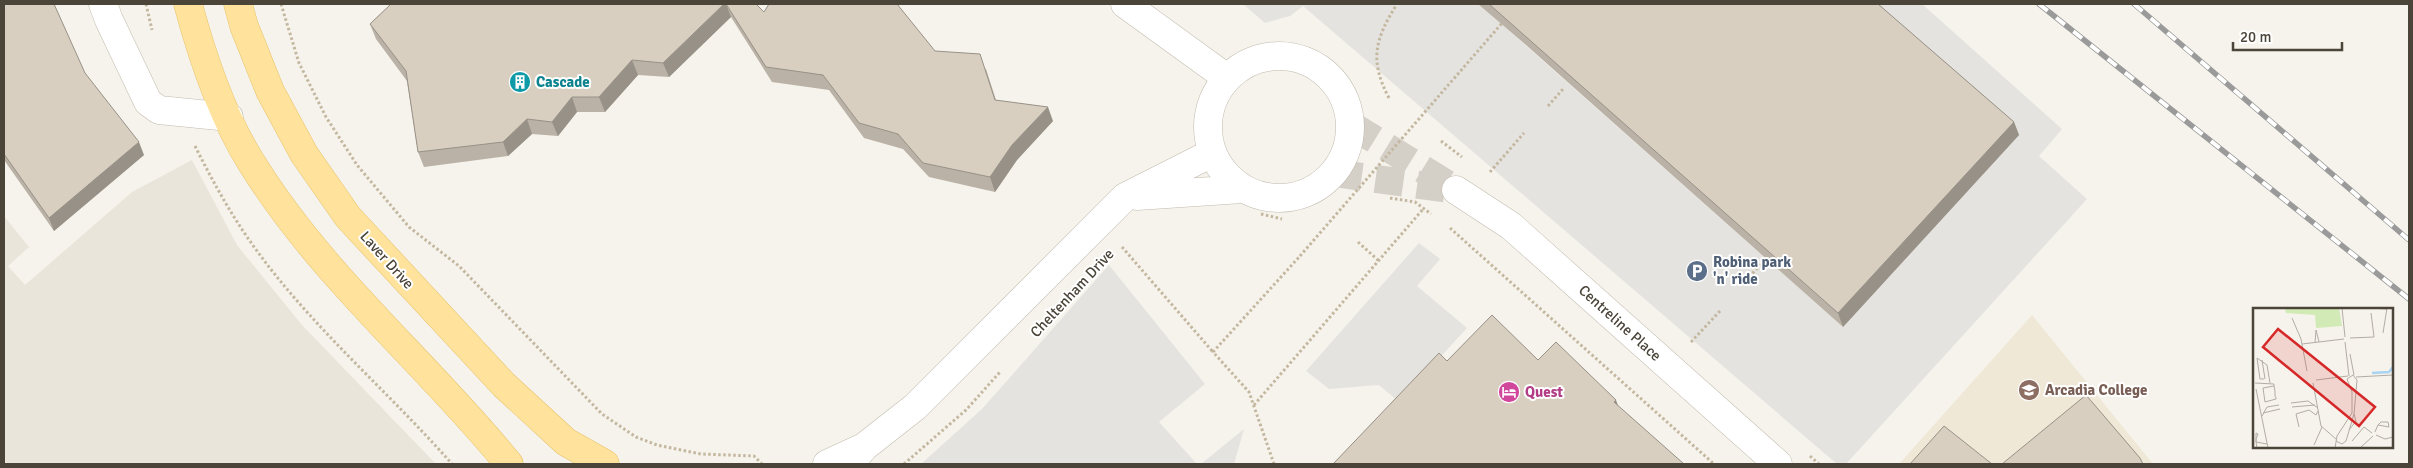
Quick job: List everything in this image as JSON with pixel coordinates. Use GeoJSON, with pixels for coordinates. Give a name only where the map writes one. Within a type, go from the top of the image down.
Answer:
{"type":"FeatureCollection","features":[{"type":"Feature","properties":{"kind":"main road"},"geometry":{"type":"LineString","coordinates":[[188,4],[203,56],[250,160],[312,249],[365,309],[451,398],[508,464]]}},
{"type":"Feature","properties":{"kind":"main road","name":"Laver Drive"},"geometry":{"type":"LineString","coordinates":[[238,4],[244,26],[270,90],[304,154],[348,217],[504,385],[566,442],[605,464]]}},
{"type":"Feature","properties":{"kind":"street"},"geometry":{"type":"LineString","coordinates":[[103,4],[148,102],[159,110],[229,117]]}},
{"type":"Feature","properties":{"kind":"street"},"geometry":{"type":"LineString","coordinates":[[1125,4],[1227,78]]}},
{"type":"Feature","properties":{"kind":"street"},"geometry":{"type":"LineString","coordinates":[[1277,56],[1289,56],[1314,65],[1328,74],[1343,94],[1351,125],[1348,150],[1334,173],[1311,192],[1280,199],[1255,195],[1242,189],[1224,173],[1212,153],[1209,117],[1216,93],[1227,78],[1247,63],[1277,56]]}},
{"type":"Feature","properties":{"kind":"street","name":"Cheltenham Drive"},"geometry":{"type":"LineString","coordinates":[[827,464],[857,456],[915,407],[1125,196],[1212,153]]}},
{"type":"Feature","properties":{"kind":"street"},"geometry":{"type":"LineString","coordinates":[[1125,196],[1242,189]]}},
{"type":"Feature","properties":{"kind":"street","name":"Centreline Place"},"geometry":{"type":"LineString","coordinates":[[1456,190],[1511,226],[1778,464]]}},
{"type":"Feature","properties":{"kind":"path"},"geometry":{"type":"LineString","coordinates":[[281,4],[299,63],[326,117],[357,165],[409,227],[459,266],[597,409],[618,426],[636,437],[657,445],[701,454],[754,456],[762,464]]}},
{"type":"Feature","properties":{"kind":"path"},"geometry":{"type":"LineString","coordinates":[[1389,98],[1381,83],[1375,58],[1385,23],[1397,4]]}},
{"type":"Feature","properties":{"kind":"path"},"geometry":{"type":"LineString","coordinates":[[1213,352],[1300,256],[1505,19]]}},
{"type":"Feature","properties":{"kind":"path"},"geometry":{"type":"LineString","coordinates":[[1548,106],[1563,89]]}},
{"type":"Feature","properties":{"kind":"path"},"geometry":{"type":"LineString","coordinates":[[1486,176],[1524,133]]}},
{"type":"Feature","properties":{"kind":"path"},"geometry":{"type":"LineString","coordinates":[[1390,198],[1415,202],[1438,219]]}},
{"type":"Feature","properties":{"kind":"path"},"geometry":{"type":"LineString","coordinates":[[1254,405],[1424,208]]}},
{"type":"Feature","properties":{"kind":"path"},"geometry":{"type":"LineString","coordinates":[[1257,214],[1282,219]]}},
{"type":"Feature","properties":{"kind":"path"},"geometry":{"type":"LineString","coordinates":[[1445,224],[1714,464]]}},
{"type":"Feature","properties":{"kind":"path"},"geometry":{"type":"LineString","coordinates":[[1358,242],[1379,260]]}},
{"type":"Feature","properties":{"kind":"path"},"geometry":{"type":"LineString","coordinates":[[1118,243],[1249,392],[1274,464]]}},
{"type":"Feature","properties":{"kind":"path"},"geometry":{"type":"LineString","coordinates":[[1749,278],[1765,260]]}},
{"type":"Feature","properties":{"kind":"path"},"geometry":{"type":"LineString","coordinates":[[1686,348],[1720,311]]}},
{"type":"Feature","properties":{"kind":"path"},"geometry":{"type":"LineString","coordinates":[[904,464],[966,410],[1005,366]]}},
{"type":"Feature","properties":{"kind":"shaded area","name":"Robina park 'n' ride"},"geometry":{"type":"Polygon","coordinates":[[[1243,4],[1479,4],[1843,327],[2018,135],[1868,4],[1922,4],[2062,129],[2039,156],[2087,199],[1846,464],[1837,464],[1303,6],[1290,16],[1265,23],[1243,4]]]}},
{"type":"Feature","properties":{"kind":"shaded area"},"geometry":{"type":"Polygon","coordinates":[[[192,160],[237,245],[302,325],[436,464],[4,464],[4,216],[29,247],[8,266],[25,285],[132,192],[192,160]]]}},
{"type":"Feature","properties":{"kind":"shaded area"},"geometry":{"type":"Polygon","coordinates":[[[1419,243],[1440,259],[1417,286],[1467,328],[1399,402],[1379,385],[1329,389],[1306,371],[1419,243]]]}},
{"type":"Feature","properties":{"kind":"shaded area"},"geometry":{"type":"Polygon","coordinates":[[[1109,265],[1205,384],[1159,422],[1197,464],[921,464],[982,409],[1109,265]]]}},
{"type":"Feature","properties":{"kind":"shaded area","name":"Arcadia College"},"geometry":{"type":"Polygon","coordinates":[[[2032,315],[2153,464],[1899,464],[2032,315]]]}},
{"type":"Feature","properties":{"kind":"shaded area"},"geometry":{"type":"Polygon","coordinates":[[[1244,429],[1234,464],[1201,464],[1244,429]]]}},
{"type":"Feature","properties":{"kind":"building"},"geometry":{"type":"Polygon","coordinates":[[[4,4],[54,4],[85,73],[139,142],[49,218],[4,154],[4,4]]]}},
{"type":"Feature","properties":{"kind":"building","name":"Cascade"},"geometry":{"type":"Polygon","coordinates":[[[391,4],[724,4],[663,63],[632,60],[599,97],[572,97],[552,122],[527,119],[503,142],[418,152],[406,71],[370,24],[391,4]]]}},
{"type":"Feature","properties":{"kind":"building"},"geometry":{"type":"Polygon","coordinates":[[[726,4],[756,4],[764,12],[769,4],[897,4],[935,51],[980,54],[995,100],[1048,107],[1012,145],[990,177],[923,163],[898,134],[859,123],[823,75],[766,67],[726,4]]]}},
{"type":"Feature","properties":{"kind":"building","name":"Robina park 'n' ride"},"geometry":{"type":"Polygon","coordinates":[[[1489,4],[1878,4],[2014,122],[1838,313],[1489,4]]]}},
{"type":"Feature","properties":{"kind":"building","name":"Quest"},"geometry":{"type":"Polygon","coordinates":[[[1492,315],[1538,360],[1556,342],[1616,400],[1614,402],[1684,464],[1333,464],[1439,353],[1447,361],[1492,315]]]}},
{"type":"Feature","properties":{"kind":"building"},"geometry":{"type":"Polygon","coordinates":[[[2086,395],[2140,458],[2143,464],[2002,464],[2086,395]]]}},
{"type":"Feature","properties":{"kind":"building"},"geometry":{"type":"Polygon","coordinates":[[[1944,426],[1992,464],[1910,464],[1944,426]]]}},
{"type":"Feature","properties":{"kind":"tunnel"},"geometry":{"type":"LineString","coordinates":[[1351,125],[1447,184]]}},
{"type":"Feature","properties":{"kind":"tunnel"},"geometry":{"type":"LineString","coordinates":[[1334,173],[1456,190]]}},
{"type":"Feature","properties":{"kind":"railway"},"geometry":{"type":"LineString","coordinates":[[2039,4],[2409,299]]}},
{"type":"Feature","properties":{"kind":"railway"},"geometry":{"type":"LineString","coordinates":[[2134,4],[2409,240]]}},
{"type":"Feature","properties":{"kind":"place","name":"Cascade"},"geometry":{"type":"Point","coordinates":[520,82]}},
{"type":"Feature","properties":{"kind":"place","name":"Robina park 'n' ride"},"geometry":{"type":"Point","coordinates":[1697,271]}},
{"type":"Feature","properties":{"kind":"place","name":"Arcadia College"},"geometry":{"type":"Point","coordinates":[2029,390]}},
{"type":"Feature","properties":{"kind":"place","name":"Quest"},"geometry":{"type":"Point","coordinates":[1509,392]}}]}
